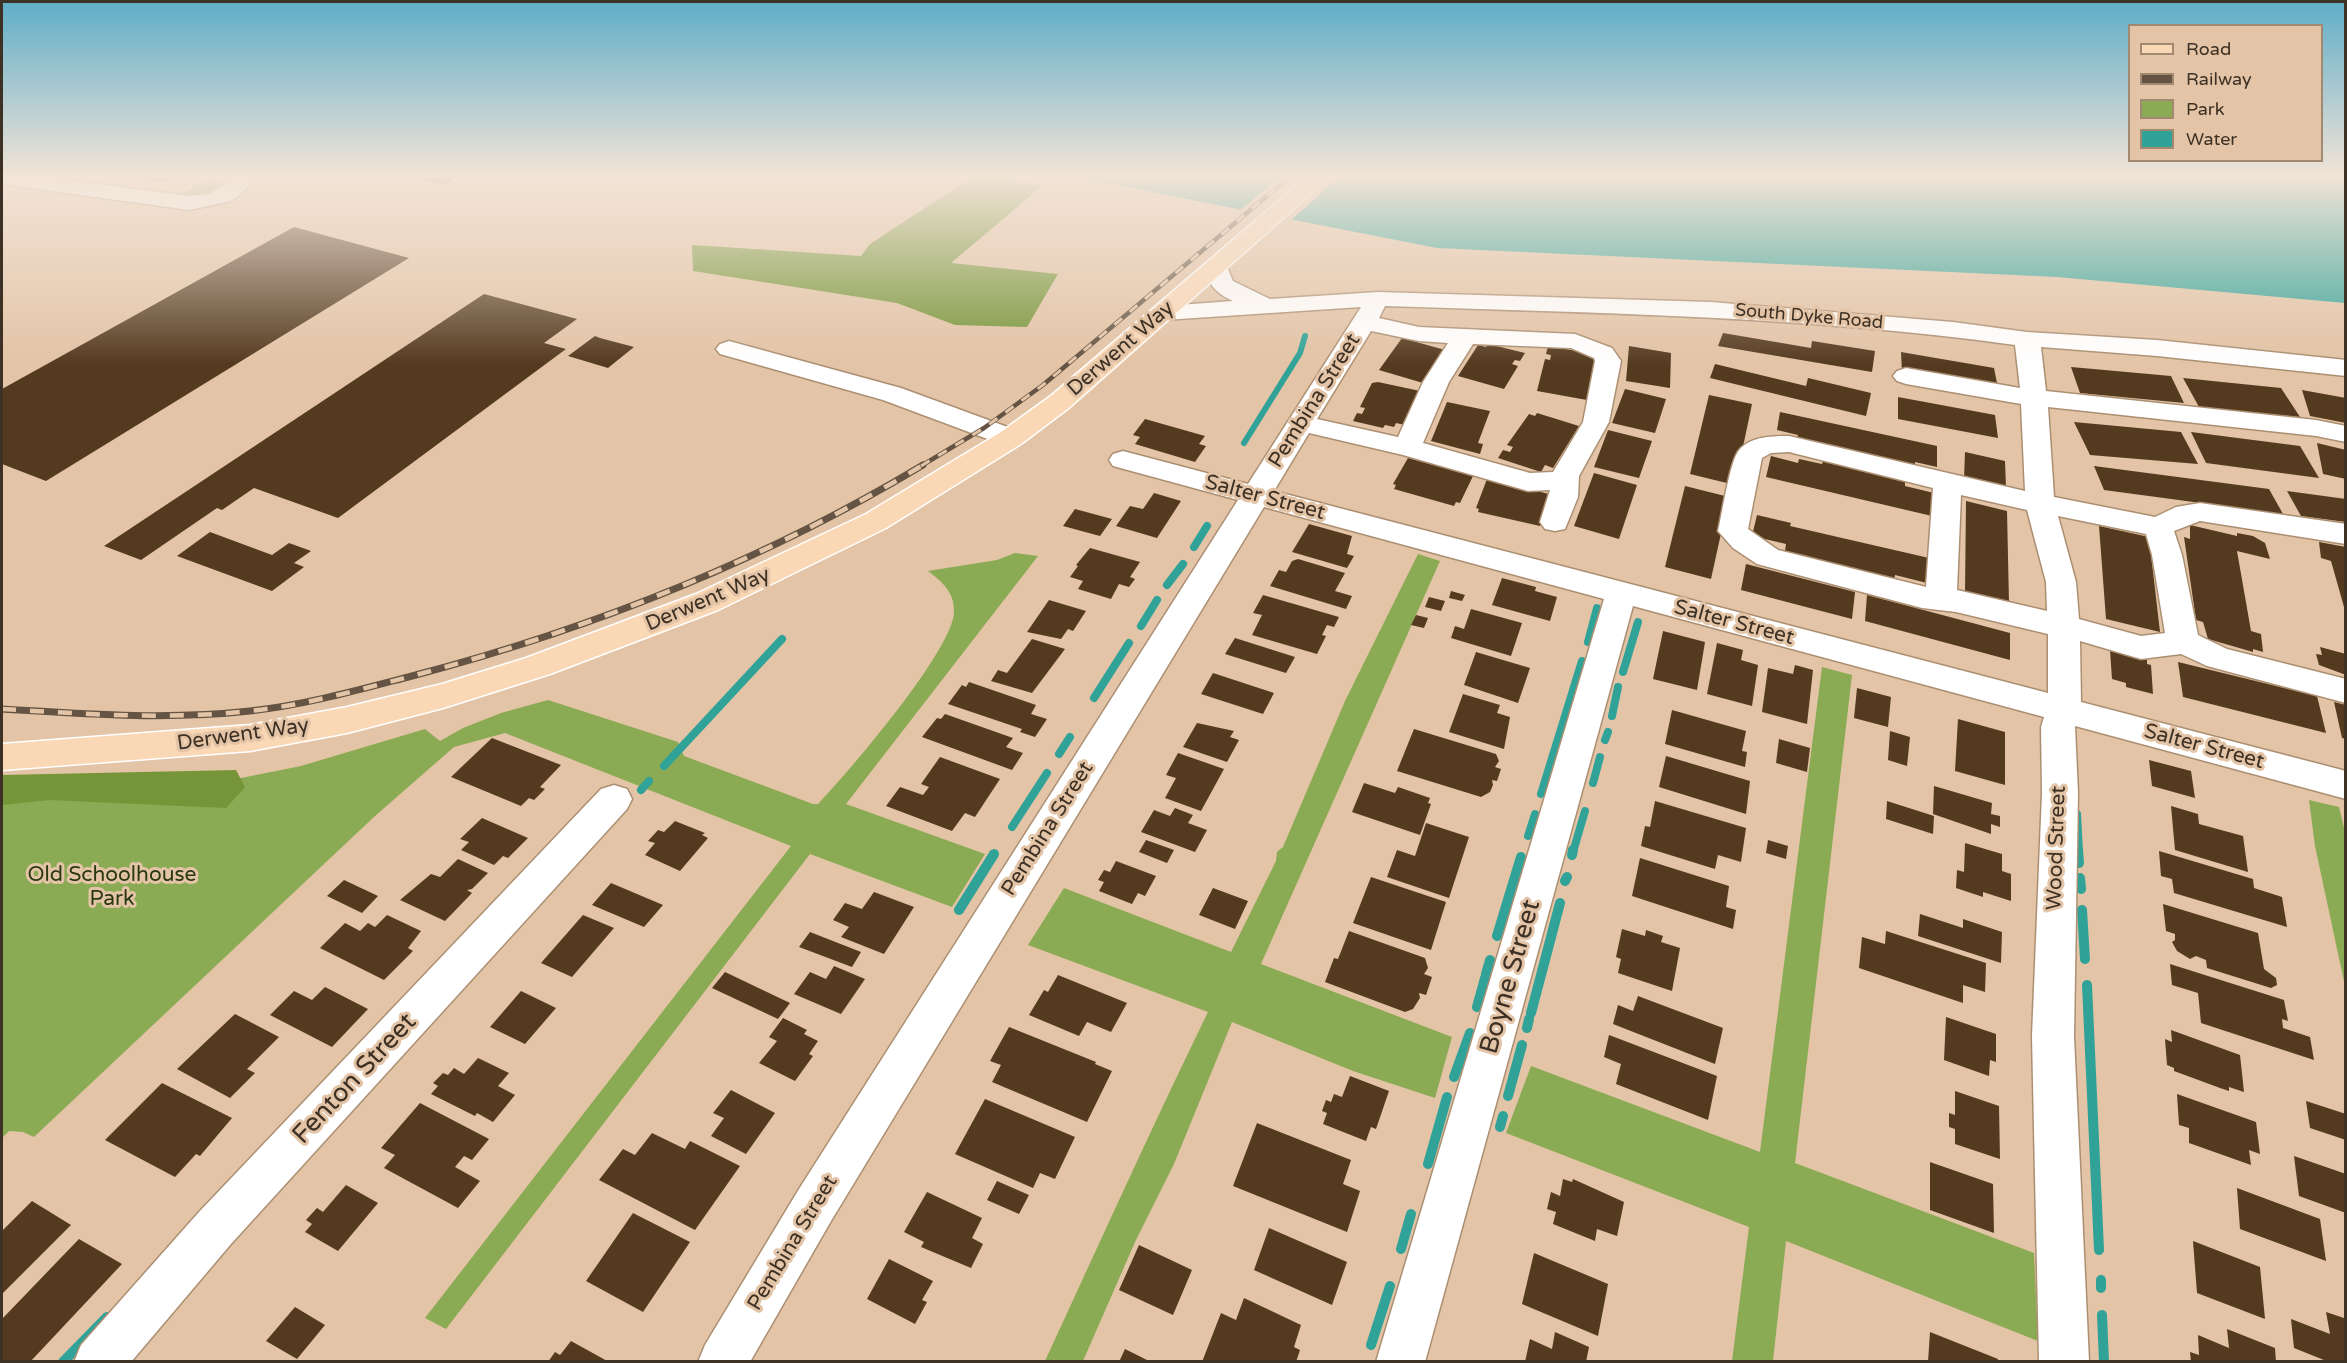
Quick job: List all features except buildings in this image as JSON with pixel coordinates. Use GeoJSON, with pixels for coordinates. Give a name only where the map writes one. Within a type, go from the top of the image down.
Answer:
{"type":"FeatureCollection","features":[{"type":"Feature","properties":{"kind":"main road","name":"Derwent Way"},"geometry":{"type":"LineString","coordinates":[[2,757],[68,750],[157,746],[250,738],[347,720],[443,696],[538,666],[653,623],[772,573],[876,521],[1011,438],[1061,401],[1250,238]]}},
{"type":"Feature","properties":{"kind":"main road","name":"Derwent Way"},"geometry":{"type":"LineString","coordinates":[[2,746],[68,750]]}},
{"type":"Feature","properties":{"kind":"street","name":"South Dyke Road"},"geometry":{"type":"LineString","coordinates":[[1217,267],[1219,281],[1227,289],[1244,298],[1270,306]]}},
{"type":"Feature","properties":{"kind":"street","name":"South Dyke Road"},"geometry":{"type":"LineString","coordinates":[[1164,313],[1378,299],[1710,309],[1953,329],[2027,339],[2157,348],[2346,368]]}},
{"type":"Feature","properties":{"kind":"street","name":"Pembina Street"},"geometry":{"type":"LineString","coordinates":[[722,1362],[815,1204],[1378,299]]}},
{"type":"Feature","properties":{"kind":"street"},"geometry":{"type":"LineString","coordinates":[[1365,322],[1419,334],[1575,341],[1603,353],[1608,361],[1596,422],[1565,478],[1564,497],[1555,522]]}},
{"type":"Feature","properties":{"kind":"street"},"geometry":{"type":"LineString","coordinates":[[1408,447],[1436,382],[1465,336]]}},
{"type":"Feature","properties":{"kind":"street","name":"Wood Street"},"geometry":{"type":"LineString","coordinates":[[2027,339],[2034,398],[2040,504],[2061,582],[2064,627],[2064,709],[2058,727],[2060,793],[2053,1036],[2064,1362]]}},
{"type":"Feature","properties":{"kind":"street"},"geometry":{"type":"LineString","coordinates":[[729,349],[892,394],[1011,438]]}},
{"type":"Feature","properties":{"kind":"street"},"geometry":{"type":"LineString","coordinates":[[1906,376],[2034,398],[2316,428],[2346,434]]}},
{"type":"Feature","properties":{"kind":"street"},"geometry":{"type":"LineString","coordinates":[[1300,423],[1384,444],[1408,447],[1429,455],[1479,466],[1528,482],[1543,483],[1565,478]]}},
{"type":"Feature","properties":{"kind":"street"},"geometry":{"type":"LineString","coordinates":[[2346,534],[2200,512],[2186,514],[2158,527],[2040,504],[1789,444],[1759,446],[1749,455],[1733,531],[1768,557],[2064,627],[2141,648],[2184,642],[2218,658],[2346,691]]}},
{"type":"Feature","properties":{"kind":"street","name":"Salter Street"},"geometry":{"type":"LineString","coordinates":[[1124,460],[1256,497],[2346,785]]}},
{"type":"Feature","properties":{"kind":"street"},"geometry":{"type":"LineString","coordinates":[[1941,599],[1947,483]]}},
{"type":"Feature","properties":{"kind":"street"},"geometry":{"type":"LineString","coordinates":[[2158,527],[2165,542],[2178,626],[2184,642]]}},
{"type":"Feature","properties":{"kind":"street","name":"Boyne Street"},"geometry":{"type":"LineString","coordinates":[[1400,1362],[1621,593]]}},
{"type":"Feature","properties":{"kind":"street","name":"Fenton Street"},"geometry":{"type":"LineString","coordinates":[[98,1362],[215,1228],[614,799]]}},
{"type":"Feature","properties":{"kind":"green space"},"geometry":{"type":"Polygon","coordinates":[[[880,238],[981,238],[951,263],[1058,274],[1027,327],[955,325],[897,303],[693,271],[692,245],[861,256],[870,244],[880,238]]]}},
{"type":"Feature","properties":{"kind":"green space","name":"Old Schoolhouse Park"},"geometry":{"type":"Polygon","coordinates":[[[1015,553],[1038,556],[846,804],[985,854],[952,907],[810,854],[446,1329],[425,1318],[791,846],[505,733],[454,747],[375,816],[34,1137],[23,1132],[9,1131],[2,1138],[2,775],[226,781],[301,766],[425,729],[440,741],[463,728],[501,713],[548,700],[678,742],[684,756],[818,804],[897,710],[937,653],[950,629],[954,611],[952,598],[942,583],[928,571],[997,560],[1015,553]]]}},
{"type":"Feature","properties":{"kind":"green space"},"geometry":{"type":"Polygon","coordinates":[[[1418,554],[1440,561],[1261,964],[1452,1037],[1435,1098],[1353,1071],[1232,1022],[1174,1164],[1135,1242],[1083,1361],[1045,1361],[1208,1012],[1028,945],[1064,888],[1231,952],[1276,861],[1277,852],[1283,847],[1345,701],[1418,554]]]}},
{"type":"Feature","properties":{"kind":"green space"},"geometry":{"type":"Polygon","coordinates":[[[1822,667],[1852,675],[1795,1163],[2034,1253],[2038,1341],[1786,1241],[1773,1361],[1732,1361],[1749,1227],[1506,1133],[1531,1066],[1760,1152],[1822,667]]]}},
{"type":"Feature","properties":{"kind":"green space"},"geometry":{"type":"Polygon","coordinates":[[[236,770],[245,787],[226,808],[49,800],[2,805],[2,775],[236,770]]]}},
{"type":"Feature","properties":{"kind":"green space"},"geometry":{"type":"Polygon","coordinates":[[[2309,800],[2339,807],[2346,836],[2345,986],[2315,846],[2309,800]]]}},
{"type":"Feature","properties":{"kind":"water"},"geometry":{"type":"Polygon","coordinates":[[[1384,238],[2345,238],[2345,303],[2057,277],[1437,248],[1384,238]]]}},
{"type":"Feature","properties":{"kind":"waterway"},"geometry":{"type":"LineString","coordinates":[[1244,443],[1300,353],[1305,336]]}},
{"type":"Feature","properties":{"kind":"waterway"},"geometry":{"type":"LineString","coordinates":[[1194,547],[1207,526]]}},
{"type":"Feature","properties":{"kind":"waterway"},"geometry":{"type":"LineString","coordinates":[[1167,585],[1183,564]]}},
{"type":"Feature","properties":{"kind":"waterway"},"geometry":{"type":"LineString","coordinates":[[1141,626],[1157,600]]}},
{"type":"Feature","properties":{"kind":"waterway"},"geometry":{"type":"LineString","coordinates":[[1588,642],[1597,608]]}},
{"type":"Feature","properties":{"kind":"waterway"},"geometry":{"type":"LineString","coordinates":[[1623,672],[1638,622]]}},
{"type":"Feature","properties":{"kind":"waterway"},"geometry":{"type":"LineString","coordinates":[[664,766],[782,639]]}},
{"type":"Feature","properties":{"kind":"waterway"},"geometry":{"type":"LineString","coordinates":[[1094,698],[1129,643]]}},
{"type":"Feature","properties":{"kind":"waterway"},"geometry":{"type":"LineString","coordinates":[[1541,794],[1582,661]]}},
{"type":"Feature","properties":{"kind":"waterway"},"geometry":{"type":"LineString","coordinates":[[1612,716],[1618,687]]}},
{"type":"Feature","properties":{"kind":"waterway"},"geometry":{"type":"LineString","coordinates":[[1605,740],[1608,732]]}},
{"type":"Feature","properties":{"kind":"waterway"},"geometry":{"type":"LineString","coordinates":[[1059,754],[1070,737]]}},
{"type":"Feature","properties":{"kind":"waterway"},"geometry":{"type":"LineString","coordinates":[[1593,783],[1600,757]]}},
{"type":"Feature","properties":{"kind":"waterway"},"geometry":{"type":"LineString","coordinates":[[1012,827],[1047,773]]}},
{"type":"Feature","properties":{"kind":"waterway"},"geometry":{"type":"LineString","coordinates":[[641,790],[649,781]]}},
{"type":"Feature","properties":{"kind":"waterway"},"geometry":{"type":"LineString","coordinates":[[1573,852],[1585,811]]}},
{"type":"Feature","properties":{"kind":"waterway"},"geometry":{"type":"LineString","coordinates":[[1528,836],[1535,814]]}},
{"type":"Feature","properties":{"kind":"waterway"},"geometry":{"type":"LineString","coordinates":[[2077,814],[2079,852]]}},
{"type":"Feature","properties":{"kind":"waterway"},"geometry":{"type":"LineString","coordinates":[[1572,855],[1573,850]]}},
{"type":"Feature","properties":{"kind":"waterway"},"geometry":{"type":"LineString","coordinates":[[2078,850],[2079,863]]}},
{"type":"Feature","properties":{"kind":"waterway"},"geometry":{"type":"LineString","coordinates":[[959,910],[994,854]]}},
{"type":"Feature","properties":{"kind":"waterway"},"geometry":{"type":"LineString","coordinates":[[1497,936],[1521,857]]}},
{"type":"Feature","properties":{"kind":"waterway"},"geometry":{"type":"LineString","coordinates":[[1565,881],[1567,877]]}},
{"type":"Feature","properties":{"kind":"waterway"},"geometry":{"type":"LineString","coordinates":[[2080,878],[2081,889]]}},
{"type":"Feature","properties":{"kind":"waterway"},"geometry":{"type":"LineString","coordinates":[[1531,1013],[1560,903]]}},
{"type":"Feature","properties":{"kind":"waterway"},"geometry":{"type":"LineString","coordinates":[[2082,910],[2085,959]]}},
{"type":"Feature","properties":{"kind":"waterway"},"geometry":{"type":"LineString","coordinates":[[1486,974],[1490,960]]}},
{"type":"Feature","properties":{"kind":"waterway"},"geometry":{"type":"LineString","coordinates":[[1477,1007],[1485,978]]}},
{"type":"Feature","properties":{"kind":"waterway"},"geometry":{"type":"LineString","coordinates":[[2087,985],[2099,1250]]}},
{"type":"Feature","properties":{"kind":"waterway"},"geometry":{"type":"LineString","coordinates":[[1527,1028],[1529,1019]]}},
{"type":"Feature","properties":{"kind":"waterway"},"geometry":{"type":"LineString","coordinates":[[1454,1077],[1470,1033]]}},
{"type":"Feature","properties":{"kind":"waterway"},"geometry":{"type":"LineString","coordinates":[[1508,1096],[1522,1045]]}},
{"type":"Feature","properties":{"kind":"waterway"},"geometry":{"type":"LineString","coordinates":[[1428,1164],[1447,1097]]}},
{"type":"Feature","properties":{"kind":"waterway"},"geometry":{"type":"LineString","coordinates":[[1500,1127],[1503,1116]]}},
{"type":"Feature","properties":{"kind":"waterway"},"geometry":{"type":"LineString","coordinates":[[1401,1249],[1411,1214]]}},
{"type":"Feature","properties":{"kind":"waterway"},"geometry":{"type":"LineString","coordinates":[[2101,1280],[2101,1288]]}},
{"type":"Feature","properties":{"kind":"waterway"},"geometry":{"type":"LineString","coordinates":[[1371,1345],[1390,1286]]}},
{"type":"Feature","properties":{"kind":"waterway"},"geometry":{"type":"LineString","coordinates":[[2102,1315],[2104,1362]]}},
{"type":"Feature","properties":{"kind":"waterway"},"geometry":{"type":"LineString","coordinates":[[63,1362],[107,1317]]}},
{"type":"Feature","properties":{"kind":"railway"},"geometry":{"type":"LineString","coordinates":[[921,466],[984,428],[1043,385],[1218,238]]}},
{"type":"Feature","properties":{"kind":"railway"},"geometry":{"type":"LineString","coordinates":[[2,709],[126,715],[219,714],[291,705],[412,676],[545,637],[675,588],[802,531],[923,465]]}}]}
